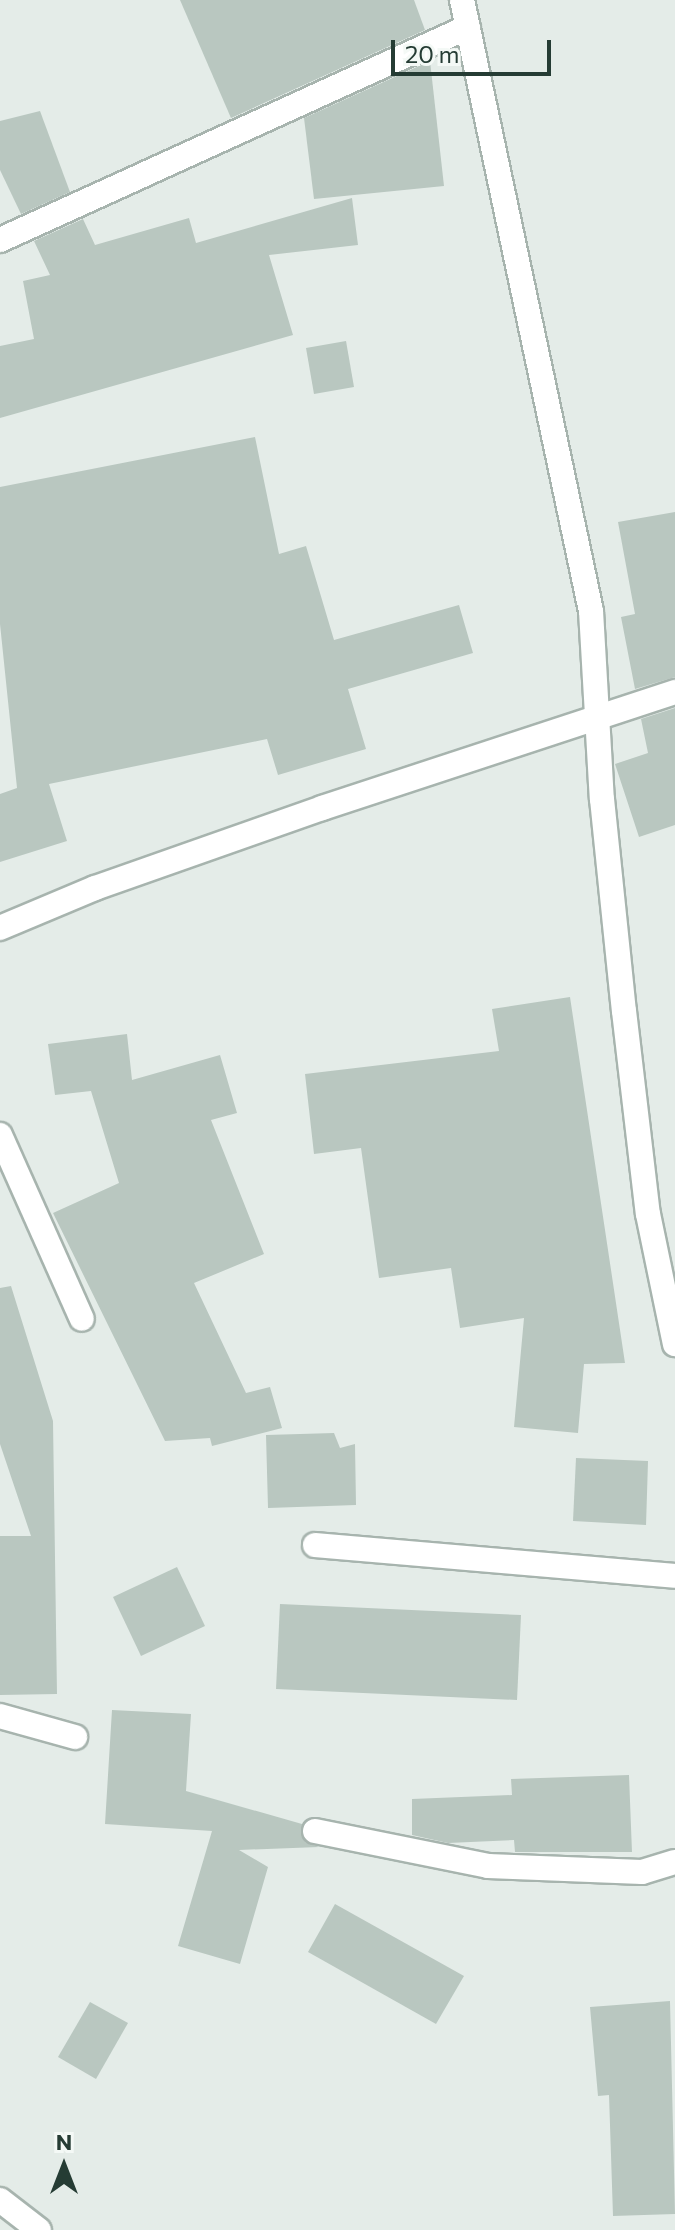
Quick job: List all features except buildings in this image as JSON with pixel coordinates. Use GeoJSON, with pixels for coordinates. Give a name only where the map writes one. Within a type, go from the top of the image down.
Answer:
{"type":"FeatureCollection","features":[{"type":"Feature","properties":{"kind":"street"},"geometry":{"type":"LineString","coordinates":[[462,0],[591,611],[598,671],[597,715],[648,1214],[675,1344]]}},
{"type":"Feature","properties":{"kind":"street"},"geometry":{"type":"LineString","coordinates":[[0,240],[468,27]]}},
{"type":"Feature","properties":{"kind":"street"},"geometry":{"type":"LineString","coordinates":[[0,928],[137,873],[597,715],[675,692]]}},
{"type":"Feature","properties":{"kind":"street"},"geometry":{"type":"LineString","coordinates":[[0,1135],[82,1319]]}},
{"type":"Feature","properties":{"kind":"street"},"geometry":{"type":"LineString","coordinates":[[315,1545],[675,1576]]}},
{"type":"Feature","properties":{"kind":"street"},"geometry":{"type":"LineString","coordinates":[[0,1716],[75,1737]]}},
{"type":"Feature","properties":{"kind":"street"},"geometry":{"type":"LineString","coordinates":[[315,1831],[488,1866],[642,1872],[675,1862]]}},
{"type":"Feature","properties":{"kind":"street"},"geometry":{"type":"LineString","coordinates":[[0,2200],[39,2230]]}}]}
